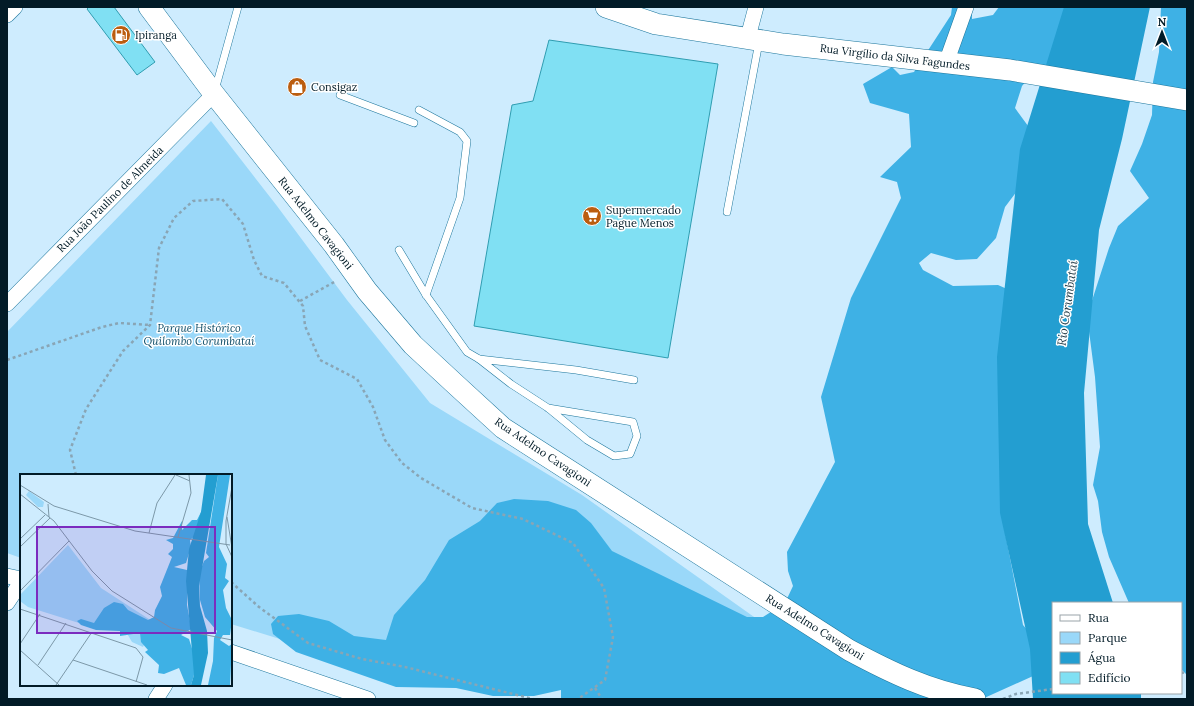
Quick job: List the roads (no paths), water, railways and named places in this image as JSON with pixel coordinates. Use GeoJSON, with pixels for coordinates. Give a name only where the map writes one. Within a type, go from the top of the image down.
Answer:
{"type":"FeatureCollection","features":[{"type":"Feature","properties":{"kind":"street"},"geometry":{"type":"LineString","coordinates":[[7,15],[15,7]]}},
{"type":"Feature","properties":{"kind":"street","name":"Rua Adelmo Cavagioni"},"geometry":{"type":"LineString","coordinates":[[149,7],[214,94],[353,270],[367,291],[413,345],[503,428],[849,650],[898,676],[950,695],[975,699]]}},
{"type":"Feature","properties":{"kind":"street","name":"Rua Virgílio da Silva Fagundes"},"geometry":{"type":"LineString","coordinates":[[606,7],[656,24],[754,38],[783,44],[1010,70],[1187,100]]}},
{"type":"Feature","properties":{"kind":"street"},"geometry":{"type":"LineString","coordinates":[[754,38],[756,7]]}},
{"type":"Feature","properties":{"kind":"street"},"geometry":{"type":"LineString","coordinates":[[946,63],[966,7]]}},
{"type":"Feature","properties":{"kind":"street","name":"Rua João Paulino de Almeida"},"geometry":{"type":"LineString","coordinates":[[7,304],[214,94]]}},
{"type":"Feature","properties":{"kind":"street"},"geometry":{"type":"LineString","coordinates":[[7,576],[20,581]]}},
{"type":"Feature","properties":{"kind":"street"},"geometry":{"type":"LineString","coordinates":[[7,603],[20,583]]}},
{"type":"Feature","properties":{"kind":"street"},"geometry":{"type":"LineString","coordinates":[[232,652],[368,699]]}},
{"type":"Feature","properties":{"kind":"street"},"geometry":{"type":"LineString","coordinates":[[156,699],[164,686]]}},
{"type":"Feature","properties":{"kind":"lane"},"geometry":{"type":"LineString","coordinates":[[214,94],[238,7]]}},
{"type":"Feature","properties":{"kind":"lane"},"geometry":{"type":"LineString","coordinates":[[727,212],[754,38]]}},
{"type":"Feature","properties":{"kind":"lane"},"geometry":{"type":"LineString","coordinates":[[340,95],[414,123]]}},
{"type":"Feature","properties":{"kind":"lane"},"geometry":{"type":"LineString","coordinates":[[419,110],[460,132],[468,141],[460,198],[426,295]]}},
{"type":"Feature","properties":{"kind":"lane"},"geometry":{"type":"LineString","coordinates":[[399,250],[426,295],[467,352],[479,359],[510,384],[548,408],[587,440],[614,456],[630,454],[637,436],[633,422],[548,408]]}},
{"type":"Feature","properties":{"kind":"lane"},"geometry":{"type":"LineString","coordinates":[[479,359],[576,370],[634,380]]}},
{"type":"Feature","properties":{"kind":"water","name":"Rio Corumbataí"},"geometry":{"type":"Polygon","coordinates":[[[1064,7],[1150,7],[1122,139],[1099,230],[1084,393],[1088,524],[1113,602],[1052,602],[1052,694],[1141,694],[1141,699],[1033,699],[1030,649],[1000,513],[997,357],[1020,149],[1064,7]]]}},
{"type":"Feature","properties":{"kind":"place","name":"Ipiranga"},"geometry":{"type":"Point","coordinates":[121,35]}},
{"type":"Feature","properties":{"kind":"place","name":"Consigaz"},"geometry":{"type":"Point","coordinates":[297,87]}},
{"type":"Feature","properties":{"kind":"place","name":"Supermercado Pague Menos"},"geometry":{"type":"Point","coordinates":[592,216]}},
{"type":"Feature","properties":{"kind":"park label","name":"Parque Histórico Quilombo Corumbataí"},"geometry":{"type":"Point","coordinates":[199,334]}}]}
